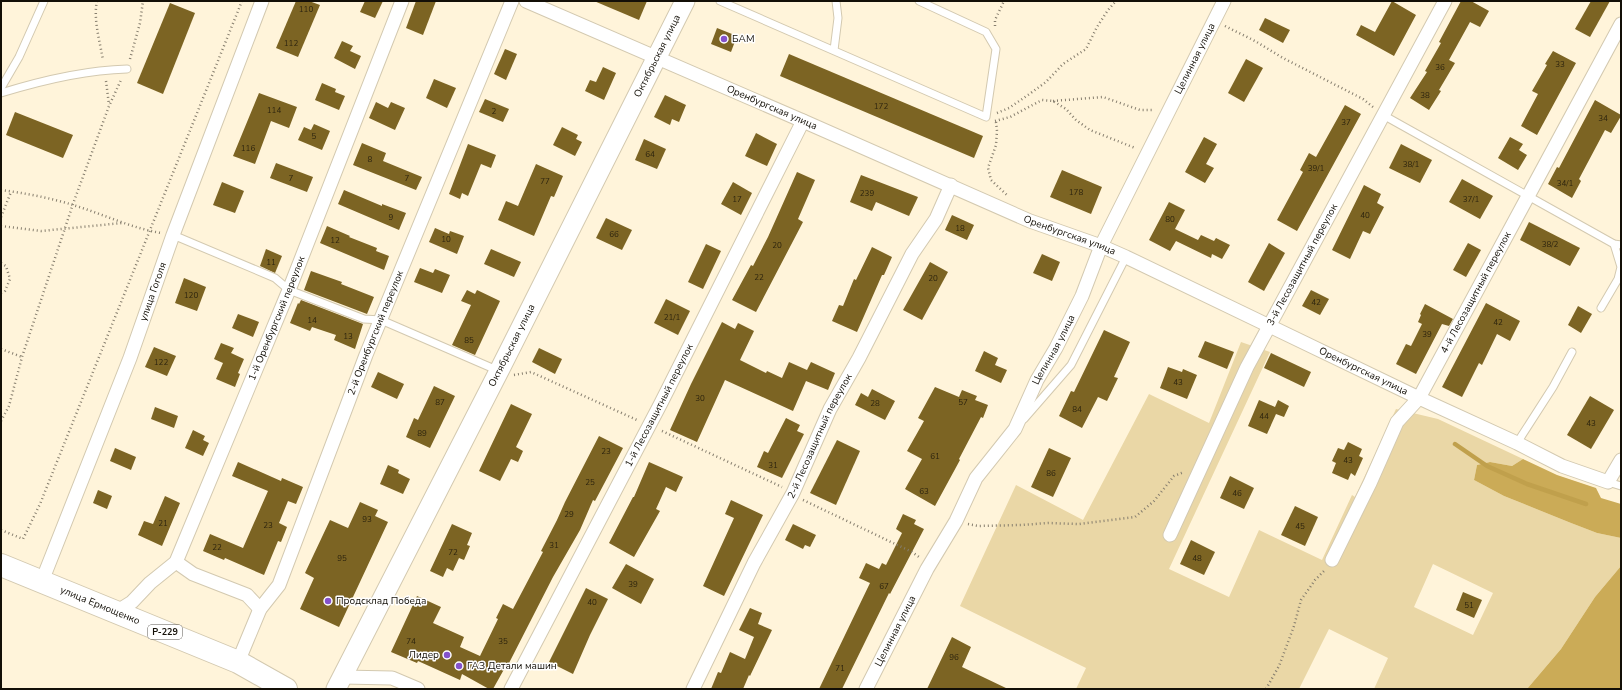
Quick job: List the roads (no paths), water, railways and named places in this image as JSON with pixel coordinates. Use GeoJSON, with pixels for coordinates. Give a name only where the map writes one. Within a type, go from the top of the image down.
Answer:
{"type":"FeatureCollection","features":[{"type":"Feature","properties":{"kind":"highway","name":"улица Ермощенко"},"geometry":{"type":"LineString","coordinates":[[1,564],[238,662],[286,689]]}},
{"type":"Feature","properties":{"kind":"street","name":"улица Гоголя"},"geometry":{"type":"LineString","coordinates":[[42,581],[130,358],[173,235],[262,1]]}},
{"type":"Feature","properties":{"kind":"street","name":"1-й Оренбургский переулок"},"geometry":{"type":"LineString","coordinates":[[116,612],[132,602],[150,583],[176,562],[289,290],[402,1]]}},
{"type":"Feature","properties":{"kind":"street","name":"2-й Оренбургский переулок"},"geometry":{"type":"LineString","coordinates":[[238,662],[260,609],[279,585],[366,355],[512,1]]}},
{"type":"Feature","properties":{"kind":"street","name":"Оренбургская улица"},"geometry":{"type":"LineString","coordinates":[[526,1],[951,185],[1030,221],[1101,246],[1126,257],[1419,398],[1517,443],[1562,466],[1608,482]]}},
{"type":"Feature","properties":{"kind":"street","name":"Октябрьская улица"},"geometry":{"type":"LineString","coordinates":[[339,683],[499,371],[685,1]]}},
{"type":"Feature","properties":{"kind":"street","name":"Целинная улица"},"geometry":{"type":"LineString","coordinates":[[866,689],[927,569],[956,521],[976,478],[1015,429],[1037,380],[1056,348],[1082,296],[1101,246],[1224,1]]}},
{"type":"Feature","properties":{"kind":"street","name":"3-й Лесозащитный переулок"},"geometry":{"type":"LineString","coordinates":[[1170,535],[1247,367],[1445,1]]}},
{"type":"Feature","properties":{"kind":"street","name":"4-й Лесозащитный переулок"},"geometry":{"type":"LineString","coordinates":[[1332,560],[1370,483],[1397,422],[1419,398],[1621,24]]}},
{"type":"Feature","properties":{"kind":"street","name":"1-й Лесозащитный переулок"},"geometry":{"type":"LineString","coordinates":[[511,689],[649,426],[803,121]]}},
{"type":"Feature","properties":{"kind":"street","name":"2-й Лесозащитный переулок"},"geometry":{"type":"LineString","coordinates":[[693,689],[754,563],[793,493],[830,409],[859,358],[912,254],[936,219],[951,185]]}},
{"type":"Feature","properties":{"kind":"street"},"geometry":{"type":"LineString","coordinates":[[1608,482],[1621,460]]}},
{"type":"Feature","properties":{"kind":"street"},"geometry":{"type":"LineString","coordinates":[[176,562],[193,574],[248,595],[260,609]]}},
{"type":"Feature","properties":{"kind":"street"},"geometry":{"type":"LineString","coordinates":[[339,683],[392,678],[418,689]]}},
{"type":"Feature","properties":{"kind":"lane"},"geometry":{"type":"LineString","coordinates":[[1,88],[19,57],[44,1]]}},
{"type":"Feature","properties":{"kind":"lane"},"geometry":{"type":"LineString","coordinates":[[720,1],[986,116],[996,49],[986,32],[919,1]]}},
{"type":"Feature","properties":{"kind":"lane"},"geometry":{"type":"LineString","coordinates":[[834,50],[838,18],[836,1]]}},
{"type":"Feature","properties":{"kind":"lane"},"geometry":{"type":"LineString","coordinates":[[1,93],[24,86],[105,70],[127,69]]}},
{"type":"Feature","properties":{"kind":"lane"},"geometry":{"type":"LineString","coordinates":[[1383,115],[1617,245],[1621,267],[1618,279],[1601,308]]}},
{"type":"Feature","properties":{"kind":"lane"},"geometry":{"type":"LineString","coordinates":[[173,235],[275,278],[289,290],[364,319],[381,320],[499,371]]}},
{"type":"Feature","properties":{"kind":"lane"},"geometry":{"type":"LineString","coordinates":[[1015,429],[1071,365],[1126,257]]}},
{"type":"Feature","properties":{"kind":"lane"},"geometry":{"type":"LineString","coordinates":[[1517,443],[1553,387],[1572,352]]}},
{"type":"Feature","properties":{"kind":"lane"},"geometry":{"type":"LineString","coordinates":[[1608,482],[1621,486]]}},
{"type":"Feature","properties":{"kind":"waterway"},"geometry":{"type":"LineString","coordinates":[[1455,444],[1487,466],[1527,484],[1586,504]]}},
{"type":"Feature","properties":{"kind":"place","name":"БАМ"},"geometry":{"type":"Point","coordinates":[724,39]}},
{"type":"Feature","properties":{"kind":"place","name":"Продсклад Победа"},"geometry":{"type":"Point","coordinates":[328,601]}},
{"type":"Feature","properties":{"kind":"place","name":"Лидер"},"geometry":{"type":"Point","coordinates":[447,655]}},
{"type":"Feature","properties":{"kind":"place","name":"ГАЗ Детали машин"},"geometry":{"type":"Point","coordinates":[459,666]}}]}
